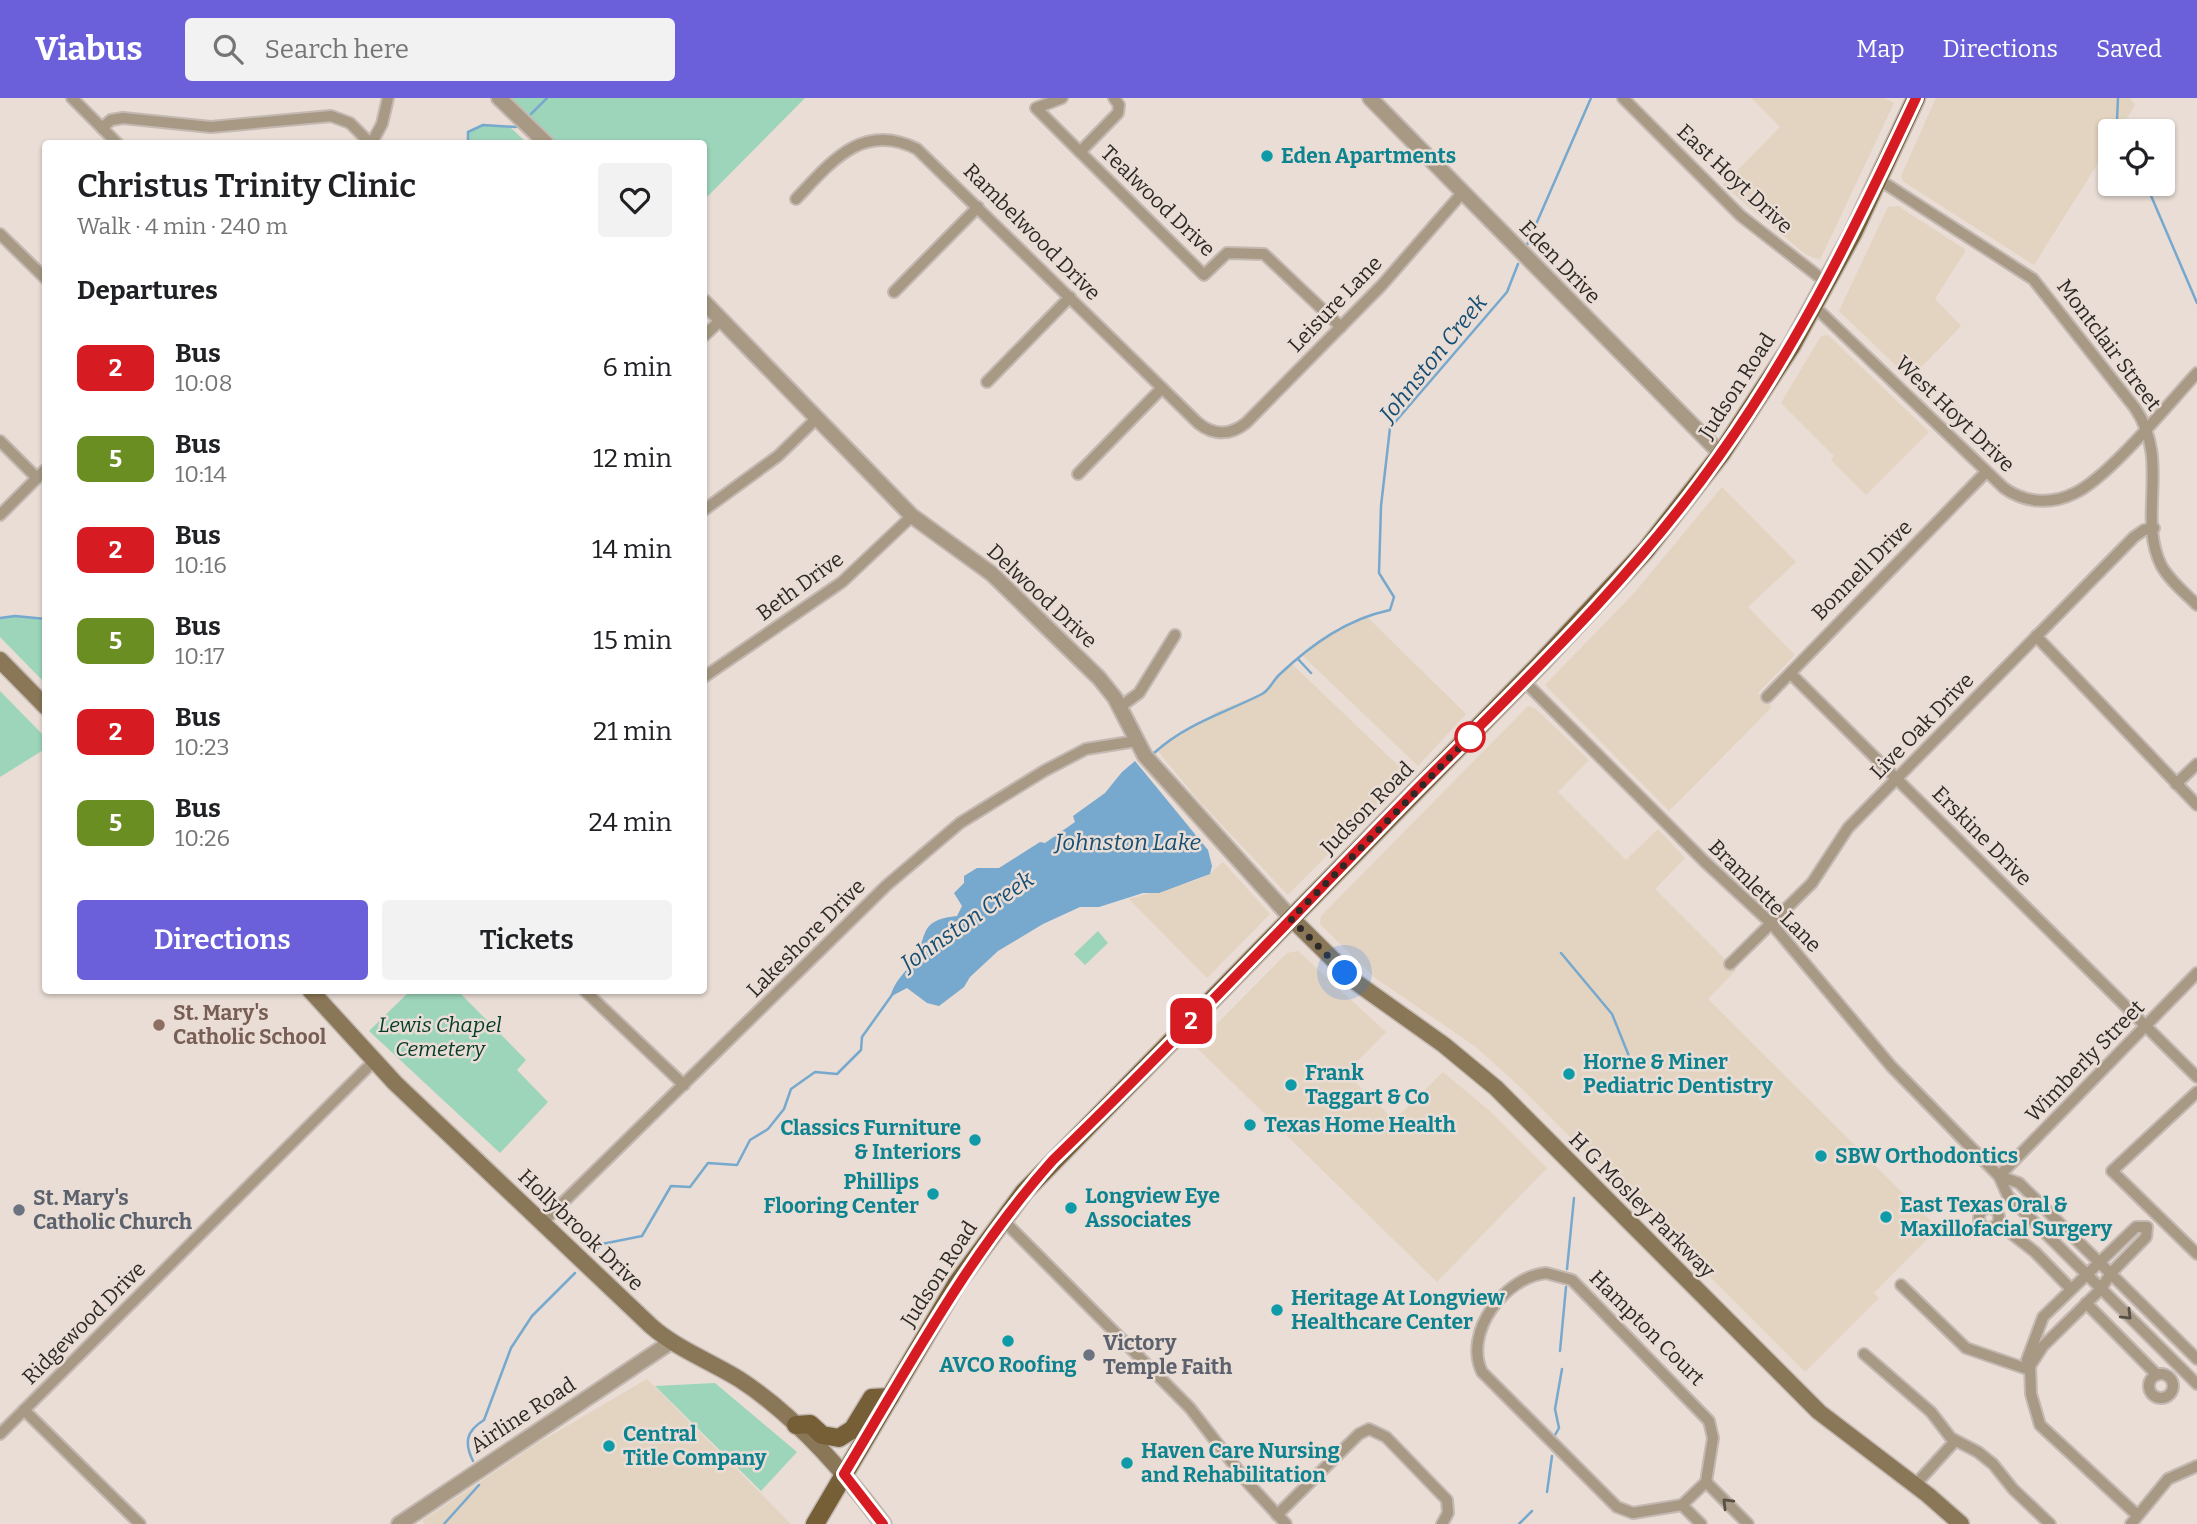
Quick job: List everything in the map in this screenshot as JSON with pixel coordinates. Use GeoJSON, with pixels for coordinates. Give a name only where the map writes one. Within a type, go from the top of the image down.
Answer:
{"type":"FeatureCollection","features":[{"type":"Feature","properties":{"kind":"main road","name":"Judson Road"},"geometry":{"type":"LineString","coordinates":[[815,1524],[957,1283],[1002,1219],[1053,1160],[1524,681],[1646,550],[1721,454],[1827,283],[1916,98]]}},
{"type":"Feature","properties":{"kind":"main road"},"geometry":{"type":"LineString","coordinates":[[0,660],[42,703]]}},
{"type":"Feature","properties":{"kind":"main road","name":"H G Mosley Parkway"},"geometry":{"type":"LineString","coordinates":[[1291,919],[1357,983],[1444,1045],[1496,1088],[1819,1412],[1915,1485],[1961,1524]]}},
{"type":"Feature","properties":{"kind":"main road","name":"Hollybrook Drive"},"geometry":{"type":"LineString","coordinates":[[315,994],[374,1061],[542,1223],[671,1342],[738,1379],[796,1424],[844,1474],[883,1524]]}},
{"type":"Feature","properties":{"kind":"main road"},"geometry":{"type":"LineString","coordinates":[[796,1424],[810,1424],[822,1435],[839,1438],[853,1429],[872,1398],[890,1397]]}},
{"type":"Feature","properties":{"kind":"street"},"geometry":{"type":"LineString","coordinates":[[72,98],[114,140]]}},
{"type":"Feature","properties":{"kind":"street"},"geometry":{"type":"LineString","coordinates":[[373,140],[382,124],[388,98]]}},
{"type":"Feature","properties":{"kind":"street"},"geometry":{"type":"LineString","coordinates":[[499,98],[543,140]]}},
{"type":"Feature","properties":{"kind":"street","name":"Tealwood Drive"},"geometry":{"type":"LineString","coordinates":[[1062,98],[1036,108],[1204,275],[1227,253],[1264,254],[1341,327]]}},
{"type":"Feature","properties":{"kind":"street","name":"Tealwood Drive"},"geometry":{"type":"LineString","coordinates":[[1080,152],[1118,113],[1119,105],[1114,98]]}},
{"type":"Feature","properties":{"kind":"street","name":"Eden Drive"},"geometry":{"type":"LineString","coordinates":[[1370,98],[1721,454]]}},
{"type":"Feature","properties":{"kind":"street","name":"East Hoyt Drive"},"geometry":{"type":"LineString","coordinates":[[1623,98],[1741,216],[1827,283]]}},
{"type":"Feature","properties":{"kind":"street"},"geometry":{"type":"LineString","coordinates":[[103,128],[111,120],[123,118],[211,127],[327,115],[346,121],[367,140]]}},
{"type":"Feature","properties":{"kind":"street","name":"Rambelwood Drive"},"geometry":{"type":"LineString","coordinates":[[796,199],[842,153],[863,143],[883,140],[904,144],[923,154],[1205,428],[1214,433],[1227,432]]}},
{"type":"Feature","properties":{"kind":"street","name":"Montclair Street"},"geometry":{"type":"LineString","coordinates":[[1878,180],[2033,279],[2147,426],[2153,450],[2154,528],[2163,568],[2197,605]]}},
{"type":"Feature","properties":{"kind":"street","name":"Leisure Lane"},"geometry":{"type":"LineString","coordinates":[[1227,432],[1246,423],[1341,327],[1463,192]]}},
{"type":"Feature","properties":{"kind":"street"},"geometry":{"type":"LineString","coordinates":[[894,292],[978,207]]}},
{"type":"Feature","properties":{"kind":"street"},"geometry":{"type":"LineString","coordinates":[[0,234],[42,275]]}},
{"type":"Feature","properties":{"kind":"street"},"geometry":{"type":"LineString","coordinates":[[987,382],[1070,297]]}},
{"type":"Feature","properties":{"kind":"street","name":"Delwood Drive"},"geometry":{"type":"LineString","coordinates":[[707,305],[912,516],[1000,581],[1099,678],[1120,707],[1136,741],[1152,764],[1291,919]]}},
{"type":"Feature","properties":{"kind":"street","name":"West Hoyt Drive"},"geometry":{"type":"LineString","coordinates":[[1814,306],[2004,488],[2020,497],[2040,501],[2061,499],[2091,482],[2197,373]]}},
{"type":"Feature","properties":{"kind":"street"},"geometry":{"type":"LineString","coordinates":[[707,333],[721,320]]}},
{"type":"Feature","properties":{"kind":"street"},"geometry":{"type":"LineString","coordinates":[[1078,474],[1162,388]]}},
{"type":"Feature","properties":{"kind":"street"},"geometry":{"type":"LineString","coordinates":[[707,508],[778,456],[817,418]]}},
{"type":"Feature","properties":{"kind":"street"},"geometry":{"type":"LineString","coordinates":[[0,441],[37,478]]}},
{"type":"Feature","properties":{"kind":"street","name":"Bonnell Drive"},"geometry":{"type":"LineString","coordinates":[[1767,697],[1986,472]]}},
{"type":"Feature","properties":{"kind":"street"},"geometry":{"type":"LineString","coordinates":[[0,514],[42,473]]}},
{"type":"Feature","properties":{"kind":"street","name":"Beth Drive"},"geometry":{"type":"LineString","coordinates":[[707,675],[842,582],[912,516]]}},
{"type":"Feature","properties":{"kind":"street","name":"Live Oak Drive"},"geometry":{"type":"LineString","coordinates":[[1730,964],[1814,880],[1845,830],[2134,537],[2144,530],[2154,528]]}},
{"type":"Feature","properties":{"kind":"street"},"geometry":{"type":"LineString","coordinates":[[1120,707],[1139,693],[1175,635]]}},
{"type":"Feature","properties":{"kind":"street"},"geometry":{"type":"LineString","coordinates":[[2036,636],[2197,805]]}},
{"type":"Feature","properties":{"kind":"street","name":"Erskine Drive"},"geometry":{"type":"LineString","coordinates":[[1791,674],[2197,1077]]}},
{"type":"Feature","properties":{"kind":"street","name":"Bramlette Lane"},"geometry":{"type":"LineString","coordinates":[[1524,681],[1704,861],[1772,923],[1873,1046],[1999,1175],[2008,1196],[2197,1384]]}},
{"type":"Feature","properties":{"kind":"street","name":"Lakeshore Drive"},"geometry":{"type":"LineString","coordinates":[[542,1223],[887,885],[952,829],[1073,754],[1107,744],[1136,741]]}},
{"type":"Feature","properties":{"kind":"street"},"geometry":{"type":"LineString","coordinates":[[2176,784],[2197,764]]}},
{"type":"Feature","properties":{"kind":"street","name":"Wimberly Street"},"geometry":{"type":"LineString","coordinates":[[1999,1175],[2197,973]]}},
{"type":"Feature","properties":{"kind":"street"},"geometry":{"type":"LineString","coordinates":[[588,994],[684,1085]]}},
{"type":"Feature","properties":{"kind":"street","name":"Ridgewood Drive"},"geometry":{"type":"LineString","coordinates":[[0,1434],[374,1061]]}},
{"type":"Feature","properties":{"kind":"street"},"geometry":{"type":"LineString","coordinates":[[2197,1092],[2112,1171],[2197,1254]]}},
{"type":"Feature","properties":{"kind":"street","name":"Bramlette Lane"},"geometry":{"type":"LineString","coordinates":[[1999,1175],[2019,1183],[2197,1359]]}},
{"type":"Feature","properties":{"kind":"street"},"geometry":{"type":"LineString","coordinates":[[2030,1368],[2043,1346],[2101,1289],[2111,1273],[2146,1237],[2147,1227],[2158,1216]]}},
{"type":"Feature","properties":{"kind":"street"},"geometry":{"type":"LineString","coordinates":[[1002,1219],[1190,1408],[1248,1483],[1286,1524]]}},
{"type":"Feature","properties":{"kind":"street"},"geometry":{"type":"LineString","coordinates":[[1998,1223],[2035,1252],[2071,1289]]}},
{"type":"Feature","properties":{"kind":"street"},"geometry":{"type":"LineString","coordinates":[[2147,1227],[2136,1227],[2039,1322],[2027,1360],[2031,1394],[2040,1425],[2133,1519],[2168,1479],[2197,1466]]}},
{"type":"Feature","properties":{"kind":"street","name":"Hampton Court"},"geometry":{"type":"LineString","coordinates":[[1682,1506],[1637,1513],[1618,1507],[1492,1385],[1479,1367],[1475,1345],[1483,1322],[1518,1283],[1534,1275],[1552,1274],[1572,1280],[1707,1418],[1713,1438],[1706,1482]]}},
{"type":"Feature","properties":{"kind":"street"},"geometry":{"type":"LineString","coordinates":[[1901,1285],[1966,1348],[2030,1368]]}},
{"type":"Feature","properties":{"kind":"street"},"geometry":{"type":"LineString","coordinates":[[2086,1303],[2157,1375]]}},
{"type":"Feature","properties":{"kind":"street","name":"Airline Road"},"geometry":{"type":"LineString","coordinates":[[399,1524],[671,1342]]}},
{"type":"Feature","properties":{"kind":"street"},"geometry":{"type":"LineString","coordinates":[[1864,1354],[1926,1408],[1955,1441],[1978,1452],[1993,1464],[2013,1489],[2050,1524]]}},
{"type":"Feature","properties":{"kind":"street"},"geometry":{"type":"LineString","coordinates":[[24,1410],[135,1522]]}},
{"type":"Feature","properties":{"kind":"street"},"geometry":{"type":"LineString","coordinates":[[1277,1515],[1359,1434],[1369,1429],[1386,1437],[1447,1500],[1448,1513],[1441,1524]]}},
{"type":"Feature","properties":{"kind":"street"},"geometry":{"type":"LineString","coordinates":[[1915,1485],[1955,1441]]}},
{"type":"Feature","properties":{"kind":"street"},"geometry":{"type":"LineString","coordinates":[[1701,1524],[1682,1506],[1706,1482],[1748,1524]]}},
{"type":"Feature","properties":{"kind":"shaded area"},"geometry":{"type":"Polygon","coordinates":[[[1751,98],[1884,98],[1894,103],[1820,260],[1805,254],[1723,185],[1780,127],[1751,98]]]}},
{"type":"Feature","properties":{"kind":"shaded area"},"geometry":{"type":"Polygon","coordinates":[[[1936,98],[2130,98],[2135,105],[2126,119],[2098,119],[2098,163],[2034,265],[1904,182],[1901,176],[1936,98]]]}},
{"type":"Feature","properties":{"kind":"shaded area"},"geometry":{"type":"Polygon","coordinates":[[[1898,206],[1966,250],[1935,299],[1961,326],[1910,379],[1839,311],[1888,207],[1898,206]]]}},
{"type":"Feature","properties":{"kind":"shaded area"},"geometry":{"type":"Polygon","coordinates":[[[1828,335],[1929,432],[1866,495],[1831,460],[1834,456],[1781,403],[1821,336],[1828,335]]]}},
{"type":"Feature","properties":{"kind":"shaded area"},"geometry":{"type":"Polygon","coordinates":[[[1722,487],[1796,562],[1748,607],[1795,655],[1758,693],[1772,707],[1669,811],[1545,685],[1635,592],[1722,487]]]}},
{"type":"Feature","properties":{"kind":"shaded area"},"geometry":{"type":"Polygon","coordinates":[[[1365,615],[1466,714],[1418,766],[1302,655],[1320,640],[1365,615]]]}},
{"type":"Feature","properties":{"kind":"shaded area"},"geometry":{"type":"Polygon","coordinates":[[[1292,664],[1407,774],[1288,895],[1200,802],[1157,750],[1218,711],[1265,692],[1277,676],[1292,664]]]}},
{"type":"Feature","properties":{"kind":"shaded area"},"geometry":{"type":"Polygon","coordinates":[[[1528,706],[1536,709],[1589,760],[1558,792],[1626,860],[1658,829],[1685,858],[1655,889],[1736,970],[1708,999],[1938,1228],[1874,1293],[1879,1298],[1805,1372],[1522,1089],[1476,1047],[1374,977],[1320,924],[1321,916],[1528,706]]]}},
{"type":"Feature","properties":{"kind":"shaded area"},"geometry":{"type":"Polygon","coordinates":[[[1223,862],[1270,914],[1207,978],[1129,899],[1194,881],[1210,874],[1223,862]]]}},
{"type":"Feature","properties":{"kind":"shaded area"},"geometry":{"type":"Polygon","coordinates":[[[1298,951],[1386,1032],[1346,1073],[1394,1120],[1443,1072],[1491,1112],[1547,1168],[1437,1282],[1195,1046],[1287,953],[1298,951]]]}},
{"type":"Feature","properties":{"kind":"shaded area"},"geometry":{"type":"Polygon","coordinates":[[[647,1379],[791,1524],[426,1524],[422,1521],[538,1443],[647,1379]]]}},
{"type":"Feature","properties":{"kind":"green space"},"geometry":{"type":"Polygon","coordinates":[[[511,98],[805,98],[707,197],[707,140],[554,140],[511,98]]]}},
{"type":"Feature","properties":{"kind":"green space"},"geometry":{"type":"Polygon","coordinates":[[[483,125],[511,128],[524,140],[468,140],[468,132],[483,125]]]}},
{"type":"Feature","properties":{"kind":"green space"},"geometry":{"type":"Polygon","coordinates":[[[15,616],[42,620],[42,680],[0,637],[0,618],[15,616]]]}},
{"type":"Feature","properties":{"kind":"green space"},"geometry":{"type":"Polygon","coordinates":[[[0,691],[42,734],[42,751],[0,777],[0,691]]]}},
{"type":"Feature","properties":{"kind":"green space"},"geometry":{"type":"Polygon","coordinates":[[[1098,931],[1108,943],[1085,965],[1074,954],[1098,931]]]}},
{"type":"Feature","properties":{"kind":"green space","name":"Lewis Chapel Cemetery"},"geometry":{"type":"Polygon","coordinates":[[[407,994],[461,994],[526,1060],[517,1070],[548,1102],[500,1153],[369,1031],[407,994]]]}},
{"type":"Feature","properties":{"kind":"green space"},"geometry":{"type":"Polygon","coordinates":[[[715,1383],[797,1452],[761,1491],[655,1386],[715,1383]]]}},
{"type":"Feature","properties":{"kind":"water","name":"Johnston Lake"},"geometry":{"type":"Polygon","coordinates":[[[1135,761],[1208,850],[1212,866],[1210,874],[1159,893],[1143,893],[1099,907],[1080,907],[1043,924],[998,951],[970,977],[964,987],[939,1006],[927,1003],[907,988],[890,997],[896,983],[917,955],[929,926],[944,918],[957,916],[962,906],[954,893],[964,883],[964,876],[977,868],[999,868],[1040,842],[1045,843],[1075,822],[1073,816],[1105,793],[1135,761]]]}},
{"type":"Feature","properties":{"kind":"waterway"},"geometry":{"type":"LineString","coordinates":[[531,114],[547,98]]}},
{"type":"Feature","properties":{"kind":"waterway","name":"Johnston Creek"},"geometry":{"type":"LineString","coordinates":[[1527,245],[1591,98]]}},
{"type":"Feature","properties":{"kind":"waterway"},"geometry":{"type":"LineString","coordinates":[[2117,119],[2118,98]]}},
{"type":"Feature","properties":{"kind":"waterway"},"geometry":{"type":"LineString","coordinates":[[468,140],[468,132],[483,125],[516,127]]}},
{"type":"Feature","properties":{"kind":"waterway"},"geometry":{"type":"LineString","coordinates":[[2151,196],[2197,303]]}},
{"type":"Feature","properties":{"kind":"waterway","name":"Johnston Creek"},"geometry":{"type":"LineString","coordinates":[[1154,753],[1193,726],[1265,692],[1292,663],[1331,634],[1359,620],[1390,610],[1394,597],[1379,573],[1381,506],[1390,428],[1507,292],[1518,264]]}},
{"type":"Feature","properties":{"kind":"waterway"},"geometry":{"type":"LineString","coordinates":[[0,618],[15,616],[42,619]]}},
{"type":"Feature","properties":{"kind":"waterway"},"geometry":{"type":"LineString","coordinates":[[1298,659],[1311,673]]}},
{"type":"Feature","properties":{"kind":"waterway"},"geometry":{"type":"LineString","coordinates":[[1561,953],[1612,1014],[1633,1066]]}},
{"type":"Feature","properties":{"kind":"waterway","name":"Johnston Creek"},"geometry":{"type":"LineString","coordinates":[[597,1249],[602,1244],[642,1236],[671,1186],[690,1187],[708,1163],[737,1165],[750,1140],[768,1129],[784,1109],[791,1089],[815,1072],[837,1074],[861,1050],[862,1037],[892,995]]}},
{"type":"Feature","properties":{"kind":"waterway"},"geometry":{"type":"LineString","coordinates":[[1567,1269],[1574,1198]]}},
{"type":"Feature","properties":{"kind":"waterway","name":"Johnston Creek"},"geometry":{"type":"LineString","coordinates":[[473,1461],[468,1449],[468,1438],[473,1429],[484,1420],[511,1348],[532,1316],[575,1273]]}},
{"type":"Feature","properties":{"kind":"waterway"},"geometry":{"type":"LineString","coordinates":[[1560,1351],[1566,1287]]}},
{"type":"Feature","properties":{"kind":"waterway"},"geometry":{"type":"LineString","coordinates":[[1555,1435],[1559,1428],[1555,1409],[1562,1369]]}},
{"type":"Feature","properties":{"kind":"waterway"},"geometry":{"type":"LineString","coordinates":[[1547,1492],[1552,1456]]}},
{"type":"Feature","properties":{"kind":"waterway","name":"Johnston Creek"},"geometry":{"type":"LineString","coordinates":[[444,1524],[479,1485]]}},
{"type":"Feature","properties":{"kind":"waterway"},"geometry":{"type":"LineString","coordinates":[[1519,1524],[1532,1511]]}},
{"type":"Feature","properties":{"kind":"bus line","name":"2"},"geometry":{"type":"LineString","coordinates":[[883,1524],[844,1474],[946,1302],[987,1239],[1053,1160],[1606,596],[1668,524],[1721,454],[1792,345],[1853,233],[1916,98]]}},
{"type":"Feature","properties":{"kind":"place","name":"Eden Apartments"},"geometry":{"type":"Point","coordinates":[1267,156]}},
{"type":"Feature","properties":{"kind":"place","name":"St. Mary's Catholic School"},"geometry":{"type":"Point","coordinates":[159,1025]}},
{"type":"Feature","properties":{"kind":"place","name":"Horne & Miner Pediatric Dentistry"},"geometry":{"type":"Point","coordinates":[1569,1074]}},
{"type":"Feature","properties":{"kind":"place","name":"Frank Taggart & Co"},"geometry":{"type":"Point","coordinates":[1291,1085]}},
{"type":"Feature","properties":{"kind":"place","name":"Texas Home Health"},"geometry":{"type":"Point","coordinates":[1250,1125]}},
{"type":"Feature","properties":{"kind":"place","name":"Classics Furniture & Interiors"},"geometry":{"type":"Point","coordinates":[975,1140]}},
{"type":"Feature","properties":{"kind":"place","name":"SBW Orthodontics"},"geometry":{"type":"Point","coordinates":[1821,1156]}},
{"type":"Feature","properties":{"kind":"place","name":"Phillips Flooring Center"},"geometry":{"type":"Point","coordinates":[933,1194]}},
{"type":"Feature","properties":{"kind":"place","name":"Longview Eye Associates"},"geometry":{"type":"Point","coordinates":[1071,1208]}},
{"type":"Feature","properties":{"kind":"place","name":"St. Mary's Catholic Church"},"geometry":{"type":"Point","coordinates":[19,1210]}},
{"type":"Feature","properties":{"kind":"place","name":"East Texas Oral & Maxillofacial Surgery"},"geometry":{"type":"Point","coordinates":[1886,1217]}},
{"type":"Feature","properties":{"kind":"place","name":"Heritage At Longview Healthcare Center"},"geometry":{"type":"Point","coordinates":[1277,1310]}},
{"type":"Feature","properties":{"kind":"place","name":"AVCO Roofing"},"geometry":{"type":"Point","coordinates":[1008,1341]}},
{"type":"Feature","properties":{"kind":"place","name":"Victory Temple Faith"},"geometry":{"type":"Point","coordinates":[1089,1355]}},
{"type":"Feature","properties":{"kind":"place","name":"Central Title Company"},"geometry":{"type":"Point","coordinates":[609,1446]}},
{"type":"Feature","properties":{"kind":"place","name":"Haven Care Nursing and Rehabilitation"},"geometry":{"type":"Point","coordinates":[1127,1463]}},
{"type":"Feature","properties":{"kind":"route"},"geometry":{"type":"LineString","coordinates":[[1345,973],[1291,919],[1470,737]]}}]}
